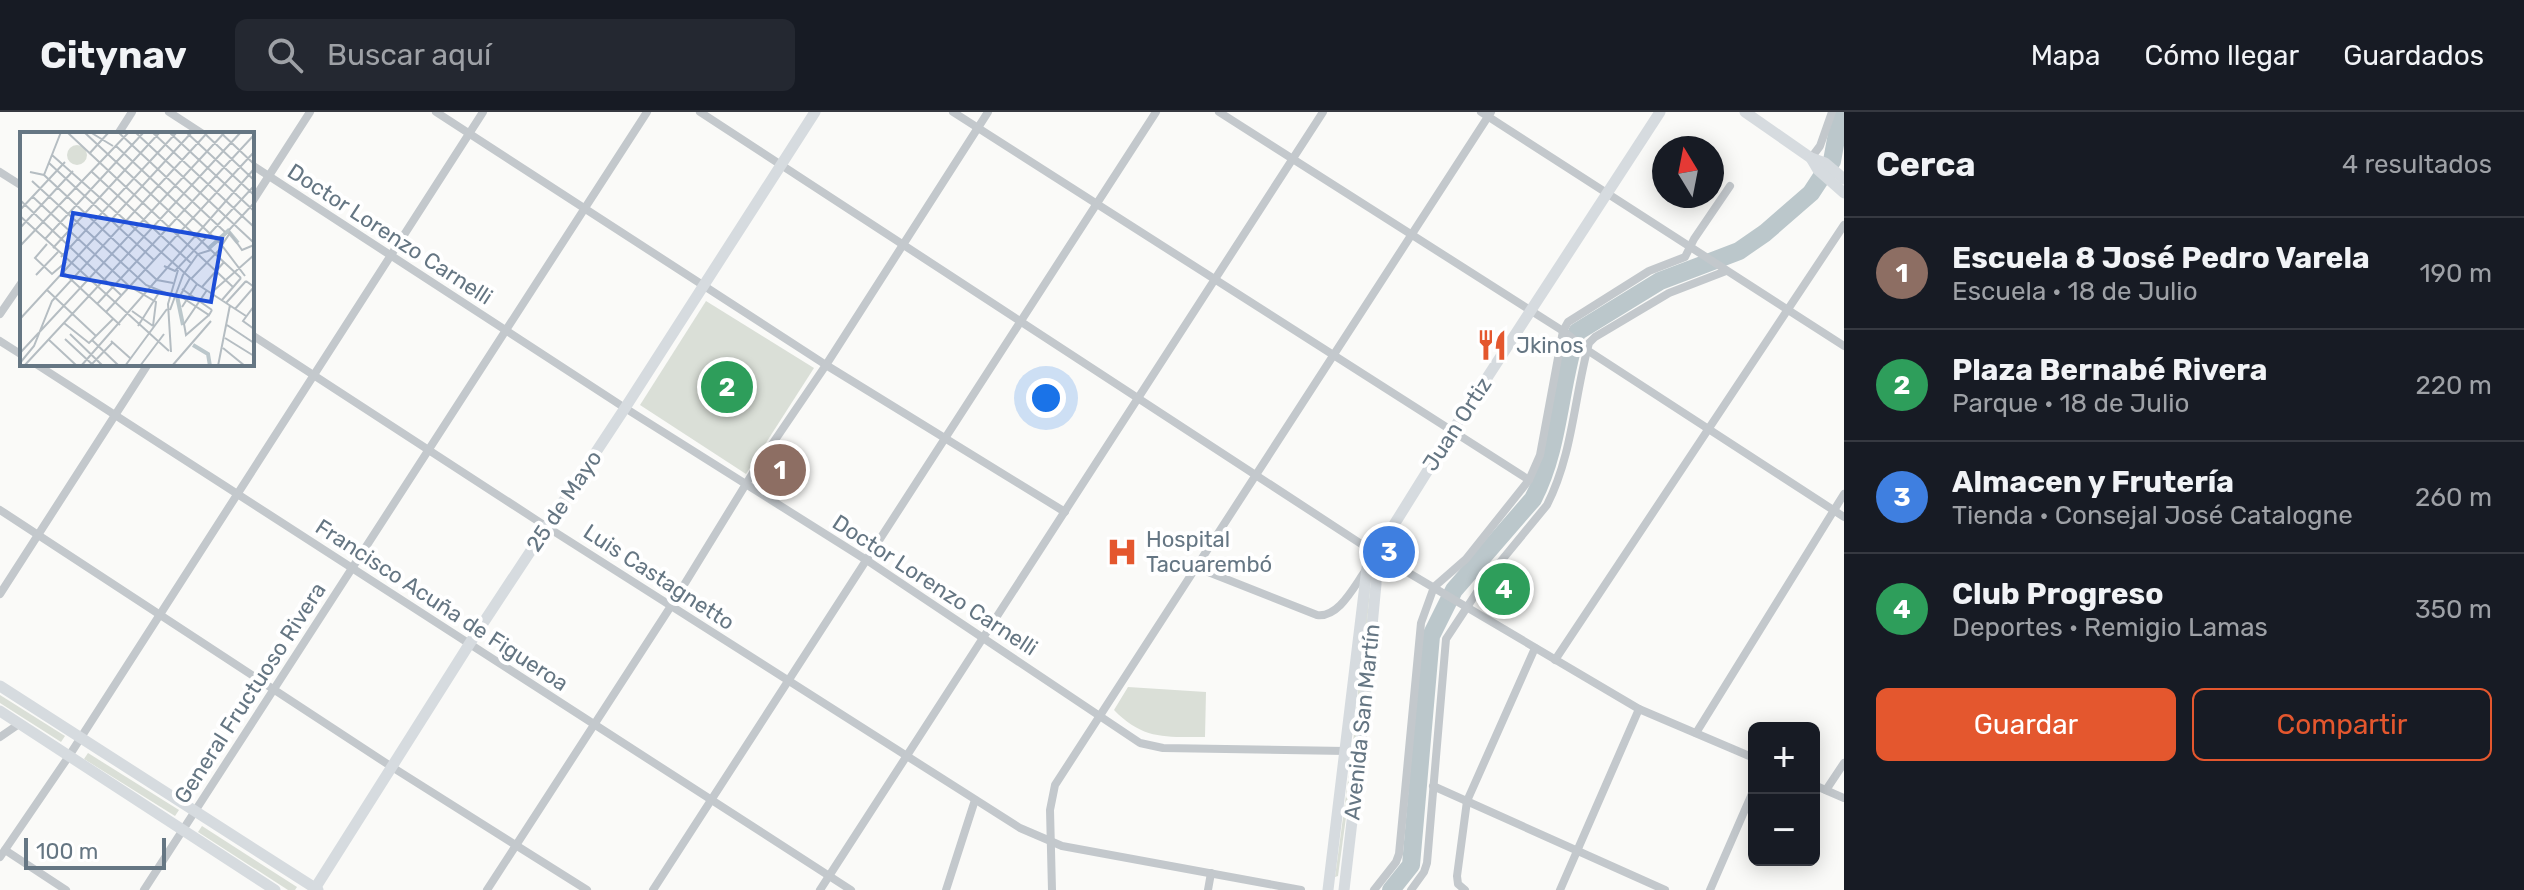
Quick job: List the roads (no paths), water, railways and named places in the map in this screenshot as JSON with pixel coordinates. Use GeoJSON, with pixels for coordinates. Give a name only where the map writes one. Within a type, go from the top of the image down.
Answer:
{"type":"FeatureCollection","features":[{"type":"Feature","properties":{"kind":"street"},"geometry":{"type":"LineString","coordinates":[[119,132],[132,112]]}},
{"type":"Feature","properties":{"kind":"street"},"geometry":{"type":"LineString","coordinates":[[169,112],[200,132]]}},
{"type":"Feature","properties":{"kind":"street"},"geometry":{"type":"LineString","coordinates":[[254,199],[310,112]]}},
{"type":"Feature","properties":{"kind":"street"},"geometry":{"type":"LineString","coordinates":[[436,112],[826,365],[1065,512]]}},
{"type":"Feature","properties":{"kind":"street"},"geometry":{"type":"LineString","coordinates":[[66,890],[2,853],[81,738],[483,112]]}},
{"type":"Feature","properties":{"kind":"street","name":"General Fructuoso Rivera"},"geometry":{"type":"LineString","coordinates":[[144,890],[647,112]]}},
{"type":"Feature","properties":{"kind":"street"},"geometry":{"type":"LineString","coordinates":[[700,112],[1375,553],[1639,709],[1748,755]]}},
{"type":"Feature","properties":{"kind":"street","name":"25 de Mayo"},"geometry":{"type":"LineString","coordinates":[[316,889],[470,643],[815,112]]}},
{"type":"Feature","properties":{"kind":"street"},"geometry":{"type":"LineString","coordinates":[[953,112],[1529,480]]}},
{"type":"Feature","properties":{"kind":"street"},"geometry":{"type":"LineString","coordinates":[[487,890],[988,112]]}},
{"type":"Feature","properties":{"kind":"street"},"geometry":{"type":"LineString","coordinates":[[653,890],[1156,112]]}},
{"type":"Feature","properties":{"kind":"street"},"geometry":{"type":"LineString","coordinates":[[1219,112],[1531,311],[1844,517]]}},
{"type":"Feature","properties":{"kind":"street"},"geometry":{"type":"LineString","coordinates":[[820,890],[1323,112]]}},
{"type":"Feature","properties":{"kind":"street","name":"Juan Ortiz"},"geometry":{"type":"LineString","coordinates":[[1198,568],[1317,615],[1331,614],[1367,568],[1660,112]]}},
{"type":"Feature","properties":{"kind":"street"},"geometry":{"type":"LineString","coordinates":[[1745,112],[1811,158],[1842,186]]}},
{"type":"Feature","properties":{"kind":"street"},"geometry":{"type":"LineString","coordinates":[[1811,158],[1820,146],[1832,112]]}},
{"type":"Feature","properties":{"kind":"street"},"geometry":{"type":"LineString","coordinates":[[1052,890],[1052,793],[1487,114],[1844,346]]}},
{"type":"Feature","properties":{"kind":"street","name":"Doctor Lorenzo Carnelli"},"geometry":{"type":"LineString","coordinates":[[254,166],[625,408],[868,561],[1140,743],[1152,747],[1346,751]]}},
{"type":"Feature","properties":{"kind":"street"},"geometry":{"type":"LineString","coordinates":[[0,172],[20,185]]}},
{"type":"Feature","properties":{"kind":"street"},"geometry":{"type":"LineString","coordinates":[[1374,890],[1399,854],[1418,633],[1437,588],[1466,559],[1529,480],[1540,455],[1568,322],[1649,271],[1685,257],[1730,186]]}},
{"type":"Feature","properties":{"kind":"street"},"geometry":{"type":"LineString","coordinates":[[1555,660],[1844,225]]}},
{"type":"Feature","properties":{"kind":"street"},"geometry":{"type":"LineString","coordinates":[[1411,890],[1427,863],[1446,639],[1466,605],[1547,505],[1565,457],[1584,348],[1595,337],[1664,295],[1724,270]]}},
{"type":"Feature","properties":{"kind":"street"},"geometry":{"type":"LineString","coordinates":[[0,314],[20,285]]}},
{"type":"Feature","properties":{"kind":"street","name":"Luis Castagnetto"},"geometry":{"type":"LineString","coordinates":[[254,336],[1020,828],[1050,842],[1301,890]]}},
{"type":"Feature","properties":{"kind":"street"},"geometry":{"type":"LineString","coordinates":[[0,341],[20,354]]}},
{"type":"Feature","properties":{"kind":"street","name":"Francisco Acuña de Figueroa"},"geometry":{"type":"LineString","coordinates":[[39,366],[851,890]]}},
{"type":"Feature","properties":{"kind":"street"},"geometry":{"type":"LineString","coordinates":[[0,594],[147,366]]}},
{"type":"Feature","properties":{"kind":"street"},"geometry":{"type":"LineString","coordinates":[[1696,733],[1844,494]]}},
{"type":"Feature","properties":{"kind":"street"},"geometry":{"type":"LineString","coordinates":[[0,510],[275,687],[392,767],[587,890]]}},
{"type":"Feature","properties":{"kind":"street","name":"Avenida San Martín"},"geometry":{"type":"LineString","coordinates":[[1344,890],[1376,584],[1375,553]]}},
{"type":"Feature","properties":{"kind":"street","name":"Avenida San Martín"},"geometry":{"type":"LineString","coordinates":[[1328,890],[1367,568]]}},
{"type":"Feature","properties":{"kind":"street"},"geometry":{"type":"LineString","coordinates":[[1462,887],[1467,801],[1535,648]]}},
{"type":"Feature","properties":{"kind":"street"},"geometry":{"type":"LineString","coordinates":[[0,686],[316,889]]}},
{"type":"Feature","properties":{"kind":"street"},"geometry":{"type":"LineString","coordinates":[[1560,890],[1639,709]]}},
{"type":"Feature","properties":{"kind":"street"},"geometry":{"type":"LineString","coordinates":[[0,711],[275,890]]}},
{"type":"Feature","properties":{"kind":"street"},"geometry":{"type":"LineString","coordinates":[[0,737],[19,724]]}},
{"type":"Feature","properties":{"kind":"street"},"geometry":{"type":"LineString","coordinates":[[1826,790],[1844,763]]}},
{"type":"Feature","properties":{"kind":"street"},"geometry":{"type":"LineString","coordinates":[[1433,786],[1665,890]]}},
{"type":"Feature","properties":{"kind":"street"},"geometry":{"type":"LineString","coordinates":[[1820,788],[1844,798]]}},
{"type":"Feature","properties":{"kind":"street"},"geometry":{"type":"LineString","coordinates":[[1710,890],[1752,794]]}},
{"type":"Feature","properties":{"kind":"street"},"geometry":{"type":"LineString","coordinates":[[946,890],[975,800]]}},
{"type":"Feature","properties":{"kind":"street"},"geometry":{"type":"LineString","coordinates":[[1208,890],[1211,873]]}},
{"type":"Feature","properties":{"kind":"waterway"},"geometry":{"type":"LineString","coordinates":[[1391,890],[1411,865],[1431,636],[1454,590],[1533,499],[1549,459],[1577,332],[1660,281],[1739,251],[1765,233],[1811,193],[1832,161],[1841,112]]}},
{"type":"Feature","properties":{"kind":"place","name":"Jkinos"},"geometry":{"type":"Point","coordinates":[1492,345]}},
{"type":"Feature","properties":{"kind":"place","name":"Plaza Bernabé Rivera"},"geometry":{"type":"Point","coordinates":[727,387]}},
{"type":"Feature","properties":{"kind":"place","name":"Escuela 8 José Pedro Varela"},"geometry":{"type":"Point","coordinates":[780,470]}},
{"type":"Feature","properties":{"kind":"place","name":"Hospital Tacuarembó"},"geometry":{"type":"Point","coordinates":[1122,552]}},
{"type":"Feature","properties":{"kind":"place","name":"Almacen y Frutería"},"geometry":{"type":"Point","coordinates":[1389,552]}},
{"type":"Feature","properties":{"kind":"place","name":"Club Progreso"},"geometry":{"type":"Point","coordinates":[1504,589]}}]}
